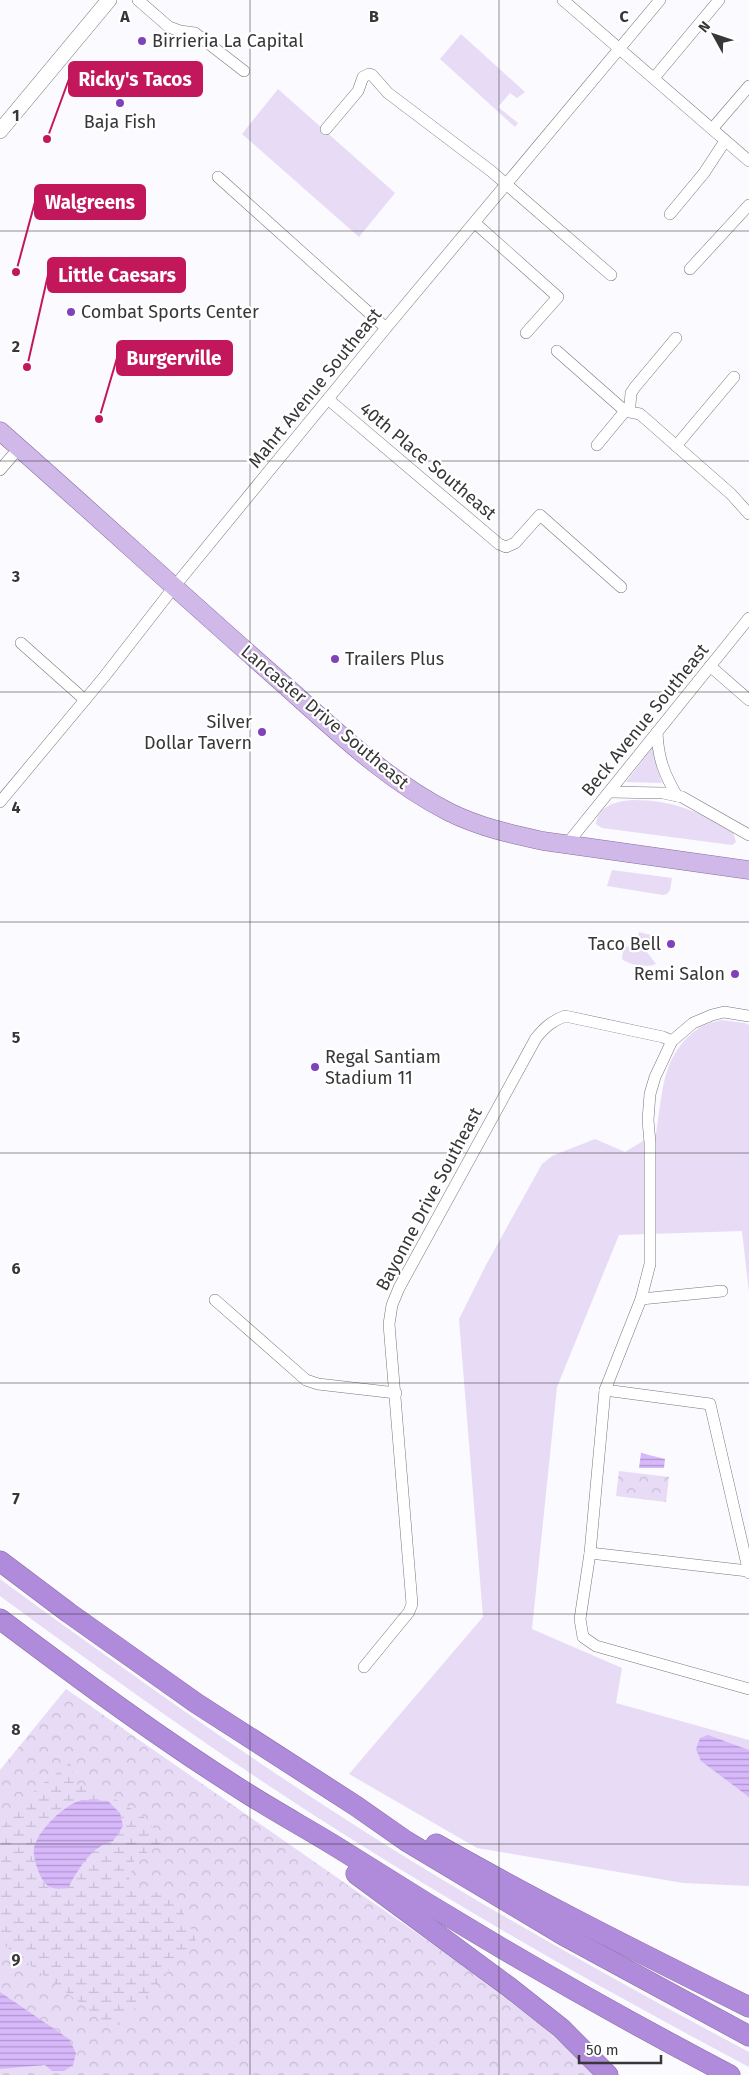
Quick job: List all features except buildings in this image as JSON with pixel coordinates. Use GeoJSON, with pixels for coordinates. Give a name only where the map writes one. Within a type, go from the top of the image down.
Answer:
{"type":"FeatureCollection","features":[{"type":"Feature","properties":{"kind":"highway"},"geometry":{"type":"LineString","coordinates":[[0,1561],[77,1619],[196,1703],[356,1806],[406,1841],[555,1930],[749,2036]]}},
{"type":"Feature","properties":{"kind":"highway"},"geometry":{"type":"LineString","coordinates":[[0,1619],[76,1676],[247,1794],[509,1987],[561,2028],[608,2075]]}},
{"type":"Feature","properties":{"kind":"highway"},"geometry":{"type":"LineString","coordinates":[[247,1794],[581,1995],[730,2075]]}},
{"type":"Feature","properties":{"kind":"highway"},"geometry":{"type":"LineString","coordinates":[[356,1806],[411,1830],[614,1940],[749,2007]]}},
{"type":"Feature","properties":{"kind":"main road"},"geometry":{"type":"LineString","coordinates":[[0,131],[109,0]]}},
{"type":"Feature","properties":{"kind":"main road","name":"Lancaster Drive Southeast"},"geometry":{"type":"LineString","coordinates":[[0,431],[358,749],[425,799],[465,820],[543,841],[749,870]]}},
{"type":"Feature","properties":{"kind":"street"},"geometry":{"type":"LineString","coordinates":[[138,0],[169,27],[195,33],[244,71]]}},
{"type":"Feature","properties":{"kind":"street"},"geometry":{"type":"LineString","coordinates":[[563,0],[749,161]]}},
{"type":"Feature","properties":{"kind":"street","name":"Mahrt Avenue Southeast"},"geometry":{"type":"LineString","coordinates":[[0,802],[85,700],[174,587],[386,328],[660,0]]}},
{"type":"Feature","properties":{"kind":"street"},"geometry":{"type":"LineString","coordinates":[[654,78],[719,0]]}},
{"type":"Feature","properties":{"kind":"street"},"geometry":{"type":"LineString","coordinates":[[326,129],[358,91],[363,77],[369,74],[388,93],[469,153],[611,275]]}},
{"type":"Feature","properties":{"kind":"street"},"geometry":{"type":"LineString","coordinates":[[712,129],[749,86]]}},
{"type":"Feature","properties":{"kind":"street"},"geometry":{"type":"LineString","coordinates":[[670,214],[704,173],[726,141]]}},
{"type":"Feature","properties":{"kind":"street"},"geometry":{"type":"LineString","coordinates":[[218,176],[386,328]]}},
{"type":"Feature","properties":{"kind":"street"},"geometry":{"type":"LineString","coordinates":[[690,270],[749,205]]}},
{"type":"Feature","properties":{"kind":"street"},"geometry":{"type":"LineString","coordinates":[[475,223],[558,297],[526,333]]}},
{"type":"Feature","properties":{"kind":"street"},"geometry":{"type":"LineString","coordinates":[[597,445],[630,406],[635,387],[676,338]]}},
{"type":"Feature","properties":{"kind":"street"},"geometry":{"type":"LineString","coordinates":[[557,351],[625,411],[640,414],[731,494],[749,514]]}},
{"type":"Feature","properties":{"kind":"street"},"geometry":{"type":"LineString","coordinates":[[676,446],[734,377]]}},
{"type":"Feature","properties":{"kind":"street","name":"40th Place Southeast"},"geometry":{"type":"LineString","coordinates":[[329,400],[499,544],[506,547],[515,543],[540,515],[621,587]]}},
{"type":"Feature","properties":{"kind":"street"},"geometry":{"type":"LineString","coordinates":[[0,470],[19,448]]}},
{"type":"Feature","properties":{"kind":"street","name":"Beck Avenue Southeast"},"geometry":{"type":"LineString","coordinates":[[567,844],[749,618]]}},
{"type":"Feature","properties":{"kind":"street"},"geometry":{"type":"LineString","coordinates":[[21,643],[85,700]]}},
{"type":"Feature","properties":{"kind":"street"},"geometry":{"type":"LineString","coordinates":[[710,666],[749,700]]}},
{"type":"Feature","properties":{"kind":"street"},"geometry":{"type":"LineString","coordinates":[[657,732],[660,763],[677,796]]}},
{"type":"Feature","properties":{"kind":"street"},"geometry":{"type":"LineString","coordinates":[[610,792],[653,792],[677,796],[700,806],[749,835]]}},
{"type":"Feature","properties":{"kind":"street"},"geometry":{"type":"LineString","coordinates":[[749,1016],[736,1012],[712,1015],[693,1023],[672,1041],[655,1077],[650,1094],[648,1120],[650,1143],[650,1264],[641,1299],[605,1390],[590,1553],[580,1619],[583,1637],[596,1646],[749,1689]]}},
{"type":"Feature","properties":{"kind":"street","name":"Bayonne Drive Southeast"},"geometry":{"type":"LineString","coordinates":[[364,1667],[409,1612],[412,1604],[389,1324],[392,1305],[399,1288],[536,1038],[545,1027],[554,1020],[565,1016],[663,1037],[672,1041]]}},
{"type":"Feature","properties":{"kind":"street"},"geometry":{"type":"LineString","coordinates":[[641,1299],[722,1291]]}},
{"type":"Feature","properties":{"kind":"street"},"geometry":{"type":"LineString","coordinates":[[215,1300],[306,1380],[322,1385],[396,1393]]}},
{"type":"Feature","properties":{"kind":"street"},"geometry":{"type":"LineString","coordinates":[[590,1553],[749,1572],[710,1404],[605,1390]]}},
{"type":"Feature","properties":{"kind":"green space"},"geometry":{"type":"Polygon","coordinates":[[[461,34],[525,92],[517,98],[510,93],[498,107],[518,123],[515,127],[440,59],[461,34]]]}},
{"type":"Feature","properties":{"kind":"green space"},"geometry":{"type":"Polygon","coordinates":[[[278,89],[395,193],[359,237],[242,134],[278,89]]]}},
{"type":"Feature","properties":{"kind":"green space"},"geometry":{"type":"Polygon","coordinates":[[[653,747],[662,783],[626,782],[653,747]]]}},
{"type":"Feature","properties":{"kind":"green space"},"geometry":{"type":"Polygon","coordinates":[[[633,800],[661,802],[697,813],[733,832],[736,842],[732,845],[602,828],[596,824],[601,812],[605,808],[615,803],[633,800]]]}},
{"type":"Feature","properties":{"kind":"green space"},"geometry":{"type":"Polygon","coordinates":[[[612,870],[672,878],[670,890],[667,894],[663,895],[607,886],[612,870]]]}},
{"type":"Feature","properties":{"kind":"green space"},"geometry":{"type":"Polygon","coordinates":[[[639,932],[651,935],[650,940],[643,947],[656,964],[648,966],[638,965],[622,959],[624,946],[636,948],[639,932]]]}},
{"type":"Feature","properties":{"kind":"green space"},"geometry":{"type":"Polygon","coordinates":[[[721,1020],[749,1025],[749,1292],[742,1231],[619,1235],[557,1387],[532,1629],[622,1668],[616,1703],[749,1740],[749,1886],[683,1883],[477,1848],[349,1774],[483,1617],[459,1319],[486,1265],[542,1164],[552,1156],[595,1139],[625,1152],[656,1133],[666,1075],[677,1050],[699,1028],[721,1020]]]}},
{"type":"Feature","properties":{"kind":"green space"},"geometry":{"type":"Polygon","coordinates":[[[619,1471],[669,1477],[666,1502],[616,1496],[619,1471]]]}},
{"type":"Feature","properties":{"kind":"green space"},"geometry":{"type":"Polygon","coordinates":[[[0,1579],[192,1716],[339,1815],[522,1927],[749,2052],[749,2067],[528,1945],[419,1881],[312,1814],[236,1764],[0,1596],[0,1579]]]}},
{"type":"Feature","properties":{"kind":"green space"},"geometry":{"type":"Polygon","coordinates":[[[66,1689],[454,1959],[543,2027],[582,2062],[593,2075],[0,2075],[0,1770],[66,1689]]]}},
{"type":"Feature","properties":{"kind":"green space"},"geometry":{"type":"Polygon","coordinates":[[[70,1763],[76,1784],[119,1801],[143,1816],[164,1841],[134,1861],[128,1884],[177,1899],[196,1940],[120,2025],[109,2025],[0,1942],[0,1829],[37,1788],[70,1763]]]}},
{"type":"Feature","properties":{"kind":"shaded area"},"geometry":{"type":"Polygon","coordinates":[[[641,1453],[665,1459],[664,1468],[639,1468],[641,1453]]]}},
{"type":"Feature","properties":{"kind":"shaded area"},"geometry":{"type":"Polygon","coordinates":[[[708,1735],[749,1750],[749,1797],[701,1761],[696,1749],[700,1738],[708,1735]]]}},
{"type":"Feature","properties":{"kind":"shaded area"},"geometry":{"type":"Polygon","coordinates":[[[82,1800],[108,1801],[120,1813],[123,1826],[113,1841],[92,1853],[68,1888],[51,1887],[46,1884],[39,1873],[35,1862],[34,1848],[46,1826],[60,1812],[75,1802],[82,1800]]]}},
{"type":"Feature","properties":{"kind":"shaded area"},"geometry":{"type":"Polygon","coordinates":[[[0,1992],[69,2039],[76,2053],[73,2065],[64,2071],[52,2071],[45,2065],[0,2069],[0,1992]]]}},
{"type":"Feature","properties":{"kind":"place","name":"Birrieria La Capital"},"geometry":{"type":"Point","coordinates":[142,41]}},
{"type":"Feature","properties":{"kind":"place","name":"Baja Fish"},"geometry":{"type":"Point","coordinates":[120,103]}},
{"type":"Feature","properties":{"kind":"place","name":"Ricky's Tacos"},"geometry":{"type":"Point","coordinates":[47,139]}},
{"type":"Feature","properties":{"kind":"place","name":"Walgreens"},"geometry":{"type":"Point","coordinates":[16,272]}},
{"type":"Feature","properties":{"kind":"place","name":"Combat Sports Center"},"geometry":{"type":"Point","coordinates":[71,312]}},
{"type":"Feature","properties":{"kind":"place","name":"Little Caesars"},"geometry":{"type":"Point","coordinates":[27,367]}},
{"type":"Feature","properties":{"kind":"place","name":"Burgerville"},"geometry":{"type":"Point","coordinates":[99,419]}},
{"type":"Feature","properties":{"kind":"place","name":"Trailers Plus"},"geometry":{"type":"Point","coordinates":[335,659]}},
{"type":"Feature","properties":{"kind":"place","name":"Silver Dollar Tavern"},"geometry":{"type":"Point","coordinates":[262,732]}},
{"type":"Feature","properties":{"kind":"place","name":"Taco Bell"},"geometry":{"type":"Point","coordinates":[671,944]}},
{"type":"Feature","properties":{"kind":"place","name":"Remi Salon"},"geometry":{"type":"Point","coordinates":[735,974]}},
{"type":"Feature","properties":{"kind":"place","name":"Regal Santiam Stadium 11"},"geometry":{"type":"Point","coordinates":[315,1067]}}]}
